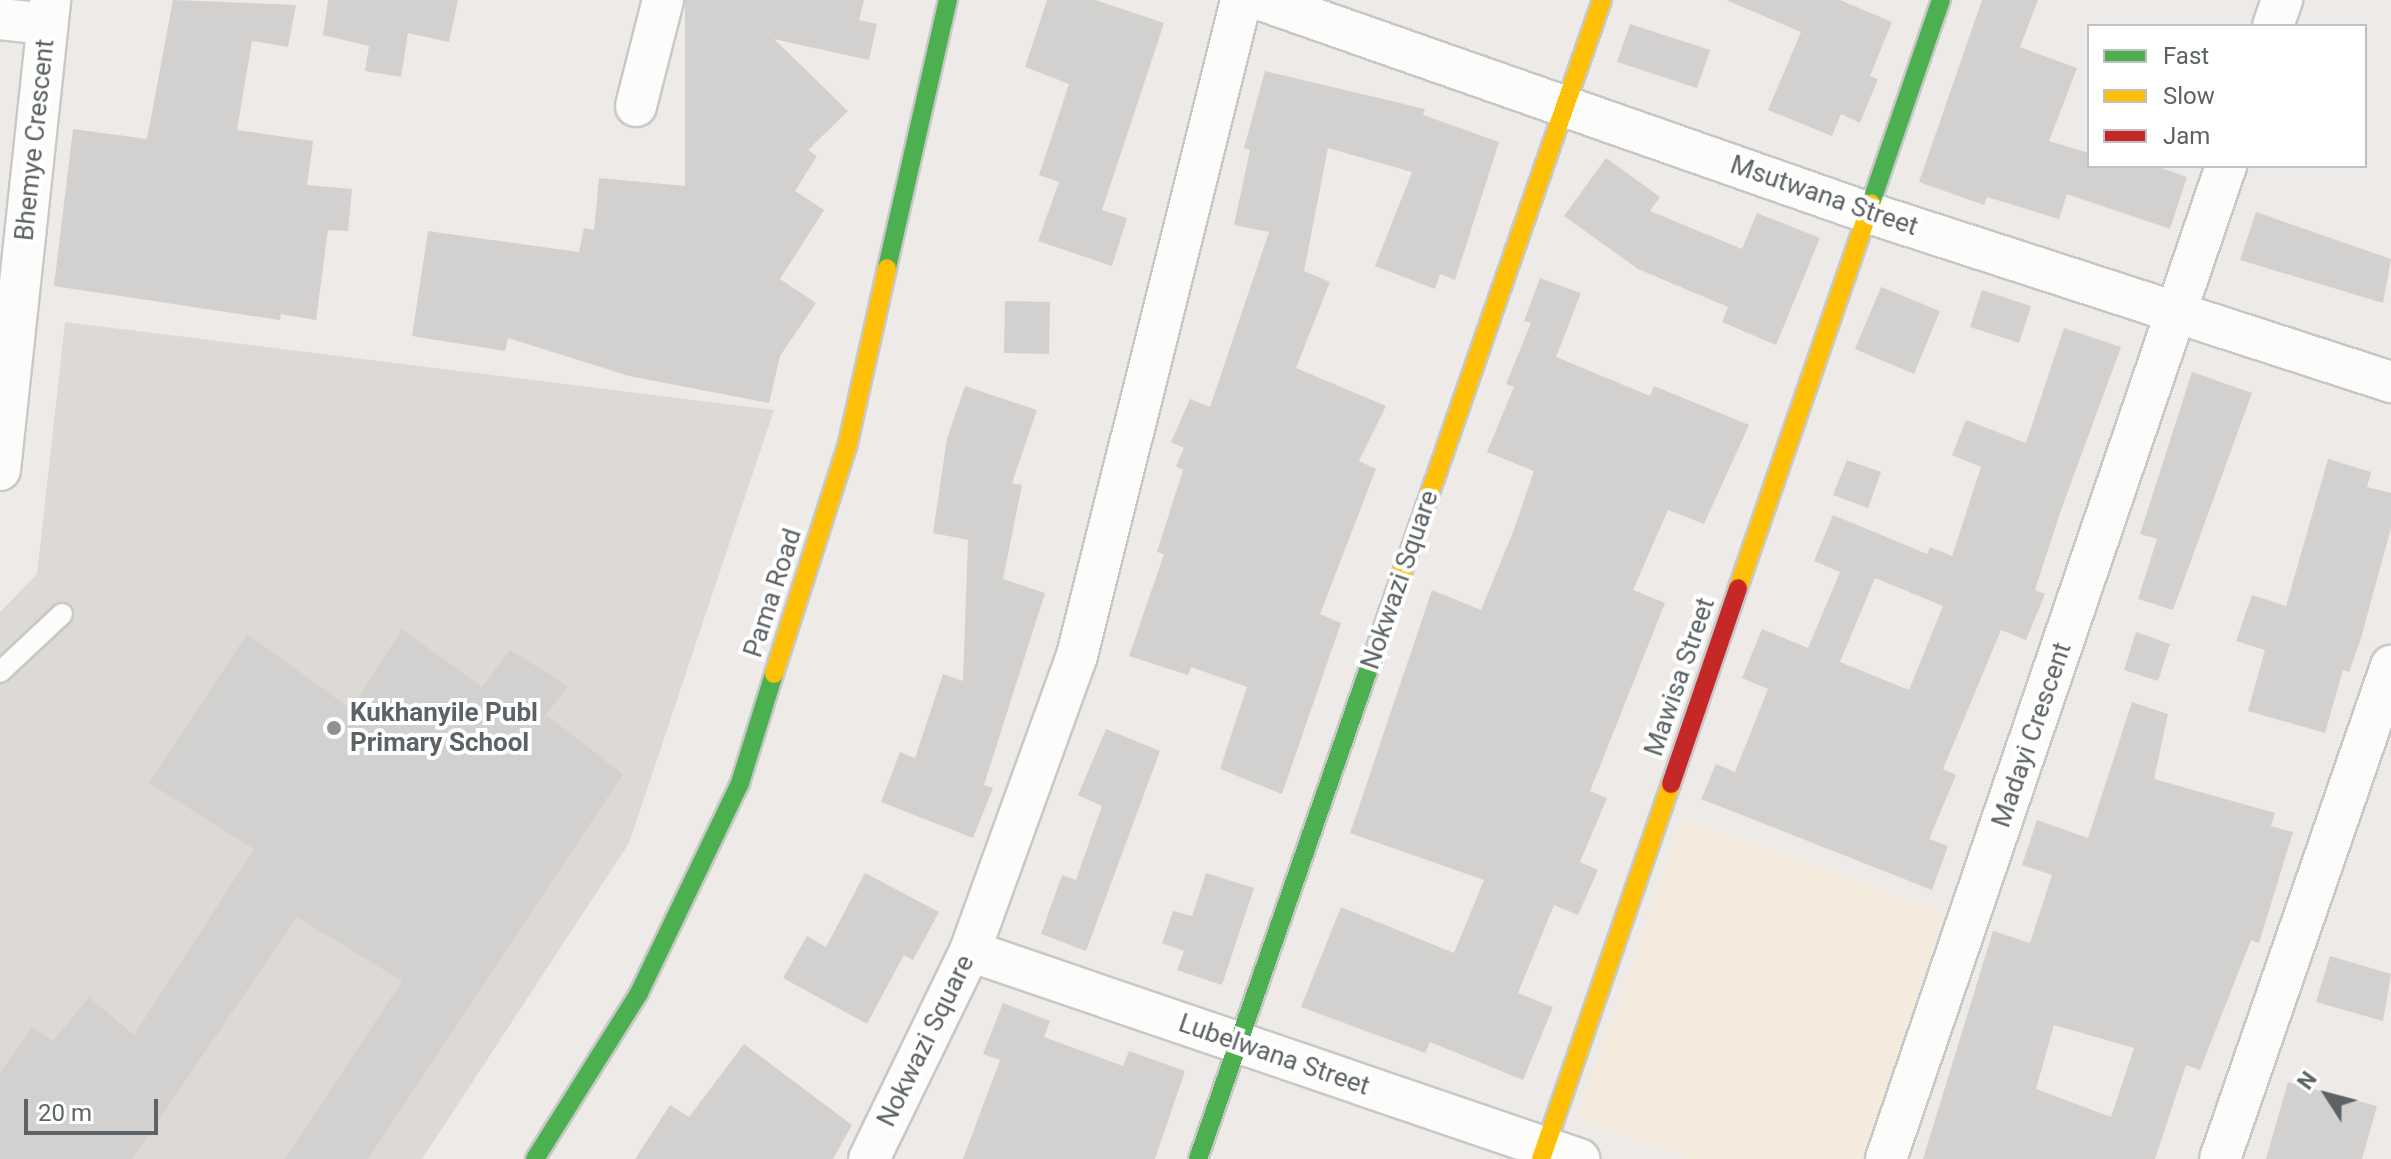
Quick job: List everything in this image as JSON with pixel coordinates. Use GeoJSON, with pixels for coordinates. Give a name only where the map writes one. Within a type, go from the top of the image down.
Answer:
{"type":"FeatureCollection","features":[{"type":"Feature","properties":{"kind":"street"},"geometry":{"type":"LineString","coordinates":[[636,106],[663,0]]}},
{"type":"Feature","properties":{"kind":"street","name":"Pama Road"},"geometry":{"type":"LineString","coordinates":[[535,1159],[639,993],[740,783],[848,443],[948,0]]}},
{"type":"Feature","properties":{"kind":"street","name":"Nokwazi Square"},"geometry":{"type":"LineString","coordinates":[[869,1159],[970,951],[1077,656],[1241,0]]}},
{"type":"Feature","properties":{"kind":"street","name":"Msutwana Street"},"geometry":{"type":"LineString","coordinates":[[1261,0],[1869,213],[2177,310],[2391,382]]}},
{"type":"Feature","properties":{"kind":"street","name":"Nokwazi Square"},"geometry":{"type":"LineString","coordinates":[[1198,1159],[1602,0]]}},
{"type":"Feature","properties":{"kind":"street","name":"Mawisa Street"},"geometry":{"type":"LineString","coordinates":[[1555,1155],[1941,0]]}},
{"type":"Feature","properties":{"kind":"street"},"geometry":{"type":"LineString","coordinates":[[2274,24],[2282,0]]}},
{"type":"Feature","properties":{"kind":"street"},"geometry":{"type":"LineString","coordinates":[[0,19],[48,12]]}},
{"type":"Feature","properties":{"kind":"street","name":"Bhemye Crescent"},"geometry":{"type":"LineString","coordinates":[[0,470],[48,12]]}},
{"type":"Feature","properties":{"kind":"street","name":"Madayi Crescent"},"geometry":{"type":"LineString","coordinates":[[1886,1159],[2225,168]]}},
{"type":"Feature","properties":{"kind":"street"},"geometry":{"type":"LineString","coordinates":[[2220,1159],[2391,666]]}},
{"type":"Feature","properties":{"kind":"street","name":"Lubelwana Street"},"geometry":{"type":"LineString","coordinates":[[970,951],[1555,1155]]}},
{"type":"Feature","properties":{"kind":"lane"},"geometry":{"type":"LineString","coordinates":[[0,672],[62,614]]}},
{"type":"Feature","properties":{"kind":"shaded area","name":"Kukhanyile Publ Primary School"},"geometry":{"type":"Polygon","coordinates":[[[65,322],[774,410],[629,843],[422,1159],[0,1159],[0,612],[37,574],[65,322]]]}},
{"type":"Feature","properties":{"kind":"sand"},"geometry":{"type":"Polygon","coordinates":[[[1683,820],[1945,912],[1863,1159],[1686,1159],[1578,1118],[1683,820]]]}},
{"type":"Feature","properties":{"kind":"building"},"geometry":{"type":"Polygon","coordinates":[[[173,0],[296,5],[288,47],[252,41],[237,130],[313,141],[307,185],[352,189],[348,231],[328,230],[316,320],[281,314],[280,320],[54,286],[73,129],[147,139],[173,0]]]}},
{"type":"Feature","properties":{"kind":"building"},"geometry":{"type":"Polygon","coordinates":[[[328,0],[458,0],[449,42],[408,33],[401,77],[365,71],[369,46],[323,35],[328,0]]]}},
{"type":"Feature","properties":{"kind":"building"},"geometry":{"type":"Polygon","coordinates":[[[685,0],[864,0],[859,20],[877,24],[869,60],[774,39],[848,111],[808,150],[817,156],[795,191],[824,210],[780,279],[816,303],[780,356],[769,403],[629,376],[508,338],[505,351],[412,336],[428,231],[579,252],[584,228],[594,230],[599,178],[685,186],[685,0]]]}},
{"type":"Feature","properties":{"kind":"building"},"geometry":{"type":"Polygon","coordinates":[[[1047,0],[1095,0],[1164,23],[1102,210],[1127,218],[1112,266],[1038,241],[1059,182],[1039,175],[1069,84],[1025,67],[1047,0]]]}},
{"type":"Feature","properties":{"kind":"building"},"geometry":{"type":"Polygon","coordinates":[[[1726,0],[1840,0],[1892,22],[1870,76],[1878,79],[1860,123],[1841,114],[1832,136],[1768,110],[1801,32],[1726,0]]]}},
{"type":"Feature","properties":{"kind":"building"},"geometry":{"type":"Polygon","coordinates":[[[1982,0],[2038,0],[2020,47],[2077,68],[2049,141],[2087,152],[2087,168],[2162,168],[2187,177],[2170,229],[2067,194],[2059,219],[1987,197],[1984,205],[1919,182],[1982,0]]]}},
{"type":"Feature","properties":{"kind":"building"},"geometry":{"type":"Polygon","coordinates":[[[1630,24],[1710,50],[1697,88],[1617,62],[1630,24]]]}},
{"type":"Feature","properties":{"kind":"building"},"geometry":{"type":"Polygon","coordinates":[[[1265,71],[1425,109],[1423,115],[1499,142],[1455,280],[1440,274],[1435,289],[1375,266],[1412,172],[1328,148],[1304,271],[1330,282],[1296,368],[1386,406],[1359,461],[1376,469],[1320,614],[1341,623],[1282,794],[1220,769],[1247,687],[1191,667],[1188,675],[1129,656],[1164,554],[1157,552],[1183,470],[1176,466],[1184,448],[1171,442],[1190,399],[1210,407],[1269,232],[1234,225],[1250,150],[1244,148],[1265,71]]]}},
{"type":"Feature","properties":{"kind":"building"},"geometry":{"type":"Polygon","coordinates":[[[1606,158],[1660,197],[1650,211],[1742,249],[1757,213],[1820,238],[1776,345],[1722,322],[1728,307],[1638,269],[1564,216],[1606,158]]]}},
{"type":"Feature","properties":{"kind":"building"},"geometry":{"type":"Polygon","coordinates":[[[2256,212],[2391,259],[2383,303],[2240,260],[2256,212]]]}},
{"type":"Feature","properties":{"kind":"building"},"geometry":{"type":"Polygon","coordinates":[[[1540,278],[1581,293],[1556,357],[1650,396],[1654,386],[1749,425],[1704,524],[1668,510],[1633,590],[1665,603],[1590,791],[1607,798],[1580,862],[1598,870],[1578,915],[1554,905],[1518,993],[1553,1007],[1523,1080],[1430,1042],[1425,1053],[1301,1007],[1341,907],[1454,953],[1484,880],[1350,833],[1432,590],[1481,610],[1534,471],[1487,452],[1514,387],[1506,384],[1531,323],[1524,321],[1540,278]]]}},
{"type":"Feature","properties":{"kind":"building"},"geometry":{"type":"Polygon","coordinates":[[[1881,287],[1940,311],[1914,374],[1855,349],[1881,287]]]}},
{"type":"Feature","properties":{"kind":"building"},"geometry":{"type":"Polygon","coordinates":[[[1982,290],[2031,306],[2019,343],[1970,327],[1982,290]]]}},
{"type":"Feature","properties":{"kind":"building"},"geometry":{"type":"Polygon","coordinates":[[[1005,301],[1050,302],[1049,354],[1004,353],[1005,301]]]}},
{"type":"Feature","properties":{"kind":"building"},"geometry":{"type":"Polygon","coordinates":[[[2064,328],[2121,347],[2035,590],[2045,594],[2026,640],[2001,630],[1943,769],[1956,775],[1929,839],[1948,846],[1932,890],[1701,799],[1716,764],[1735,772],[1768,689],[1742,678],[1762,629],[1808,648],[1840,572],[1814,561],[1833,515],[1927,554],[1930,547],[1952,556],[1981,467],[1952,455],[1966,420],[2026,443],[2064,328]],[[1875,578],[1840,662],[1909,690],[1943,606],[1875,578]]]}},
{"type":"Feature","properties":{"kind":"building"},"geometry":{"type":"Polygon","coordinates":[[[2192,372],[2252,393],[2173,610],[2138,599],[2157,539],[2140,534],[2192,372]]]}},
{"type":"Feature","properties":{"kind":"building"},"geometry":{"type":"Polygon","coordinates":[[[965,386],[1037,410],[1012,483],[1022,485],[1003,579],[1045,593],[984,785],[993,788],[973,838],[881,802],[900,752],[915,758],[943,674],[963,681],[968,540],[933,533],[947,439],[965,386]]]}},
{"type":"Feature","properties":{"kind":"building"},"geometry":{"type":"Polygon","coordinates":[[[2328,459],[2371,472],[2367,487],[2391,493],[2391,528],[2361,638],[2349,672],[2343,670],[2325,733],[2248,711],[2265,650],[2236,641],[2252,595],[2286,606],[2328,459]]]}},
{"type":"Feature","properties":{"kind":"building"},"geometry":{"type":"Polygon","coordinates":[[[1847,460],[1881,472],[1868,508],[1833,495],[1847,460]]]}},
{"type":"Feature","properties":{"kind":"building"},"geometry":{"type":"Polygon","coordinates":[[[402,629],[482,687],[510,650],[568,686],[546,715],[623,774],[368,1159],[285,1159],[402,981],[297,917],[132,1159],[0,1159],[0,1073],[32,1027],[53,1041],[89,997],[134,1035],[254,849],[149,783],[247,634],[351,709],[402,629]]]}},
{"type":"Feature","properties":{"kind":"building"},"geometry":{"type":"Polygon","coordinates":[[[2136,632],[2170,644],[2158,681],[2124,670],[2136,632]]]}},
{"type":"Feature","properties":{"kind":"building"},"geometry":{"type":"Polygon","coordinates":[[[2132,702],[2168,714],[2154,779],[2275,813],[2271,826],[2293,832],[2259,943],[2251,940],[2200,1070],[2186,1065],[2155,1159],[1923,1159],[1993,931],[2030,943],[2052,875],[2022,865],[2037,820],[2088,838],[2132,702]],[[2054,1025],[2036,1089],[2111,1117],[2134,1048],[2054,1025]]]}},
{"type":"Feature","properties":{"kind":"building"},"geometry":{"type":"Polygon","coordinates":[[[1106,729],[1160,751],[1086,951],[1041,934],[1062,875],[1076,880],[1102,806],[1078,795],[1106,729]]]}},
{"type":"Feature","properties":{"kind":"building"},"geometry":{"type":"Polygon","coordinates":[[[865,873],[939,912],[913,960],[904,955],[867,1024],[783,978],[807,936],[826,947],[865,873]]]}},
{"type":"Feature","properties":{"kind":"building"},"geometry":{"type":"Polygon","coordinates":[[[1206,873],[1254,888],[1222,985],[1177,970],[1184,951],[1162,943],[1173,911],[1192,916],[1206,873]]]}},
{"type":"Feature","properties":{"kind":"building"},"geometry":{"type":"Polygon","coordinates":[[[2330,956],[2391,974],[2383,1021],[2316,1002],[2330,956]]]}},
{"type":"Feature","properties":{"kind":"building"},"geometry":{"type":"Polygon","coordinates":[[[1003,1003],[1050,1021],[1044,1037],[1123,1066],[1129,1051],[1185,1071],[1155,1159],[963,1159],[1000,1060],[983,1054],[1003,1003]]]}},
{"type":"Feature","properties":{"kind":"building"},"geometry":{"type":"Polygon","coordinates":[[[744,1044],[852,1125],[833,1159],[635,1159],[670,1105],[689,1117],[744,1044]]]}},
{"type":"Feature","properties":{"kind":"building"},"geometry":{"type":"Polygon","coordinates":[[[2288,1082],[2377,1106],[2362,1159],[2266,1159],[2288,1082]]]}},
{"type":"Feature","properties":{"kind":"traffic: fast"},"geometry":{"type":"LineString","coordinates":[[887,268],[948,0]]}},
{"type":"Feature","properties":{"kind":"traffic: fast"},"geometry":{"type":"LineString","coordinates":[[1871,203],[1941,0]]}},
{"type":"Feature","properties":{"kind":"traffic: fast"},"geometry":{"type":"LineString","coordinates":[[1198,1159],[1401,576]]}},
{"type":"Feature","properties":{"kind":"traffic: fast"},"geometry":{"type":"LineString","coordinates":[[535,1159],[639,993],[740,783],[774,674]]}},
{"type":"Feature","properties":{"kind":"traffic: slow"},"geometry":{"type":"LineString","coordinates":[[1401,576],[1602,0]]}},
{"type":"Feature","properties":{"kind":"traffic: slow"},"geometry":{"type":"LineString","coordinates":[[1738,588],[1871,203]]}},
{"type":"Feature","properties":{"kind":"traffic: slow"},"geometry":{"type":"LineString","coordinates":[[774,674],[848,443],[887,268]]}},
{"type":"Feature","properties":{"kind":"traffic: slow"},"geometry":{"type":"LineString","coordinates":[[1541,1159],[1671,784]]}},
{"type":"Feature","properties":{"kind":"traffic: jam"},"geometry":{"type":"LineString","coordinates":[[1671,784],[1738,588]]}},
{"type":"Feature","properties":{"kind":"place","name":"Kukhanyile Publ Primary School"},"geometry":{"type":"Point","coordinates":[334,728]}}]}
